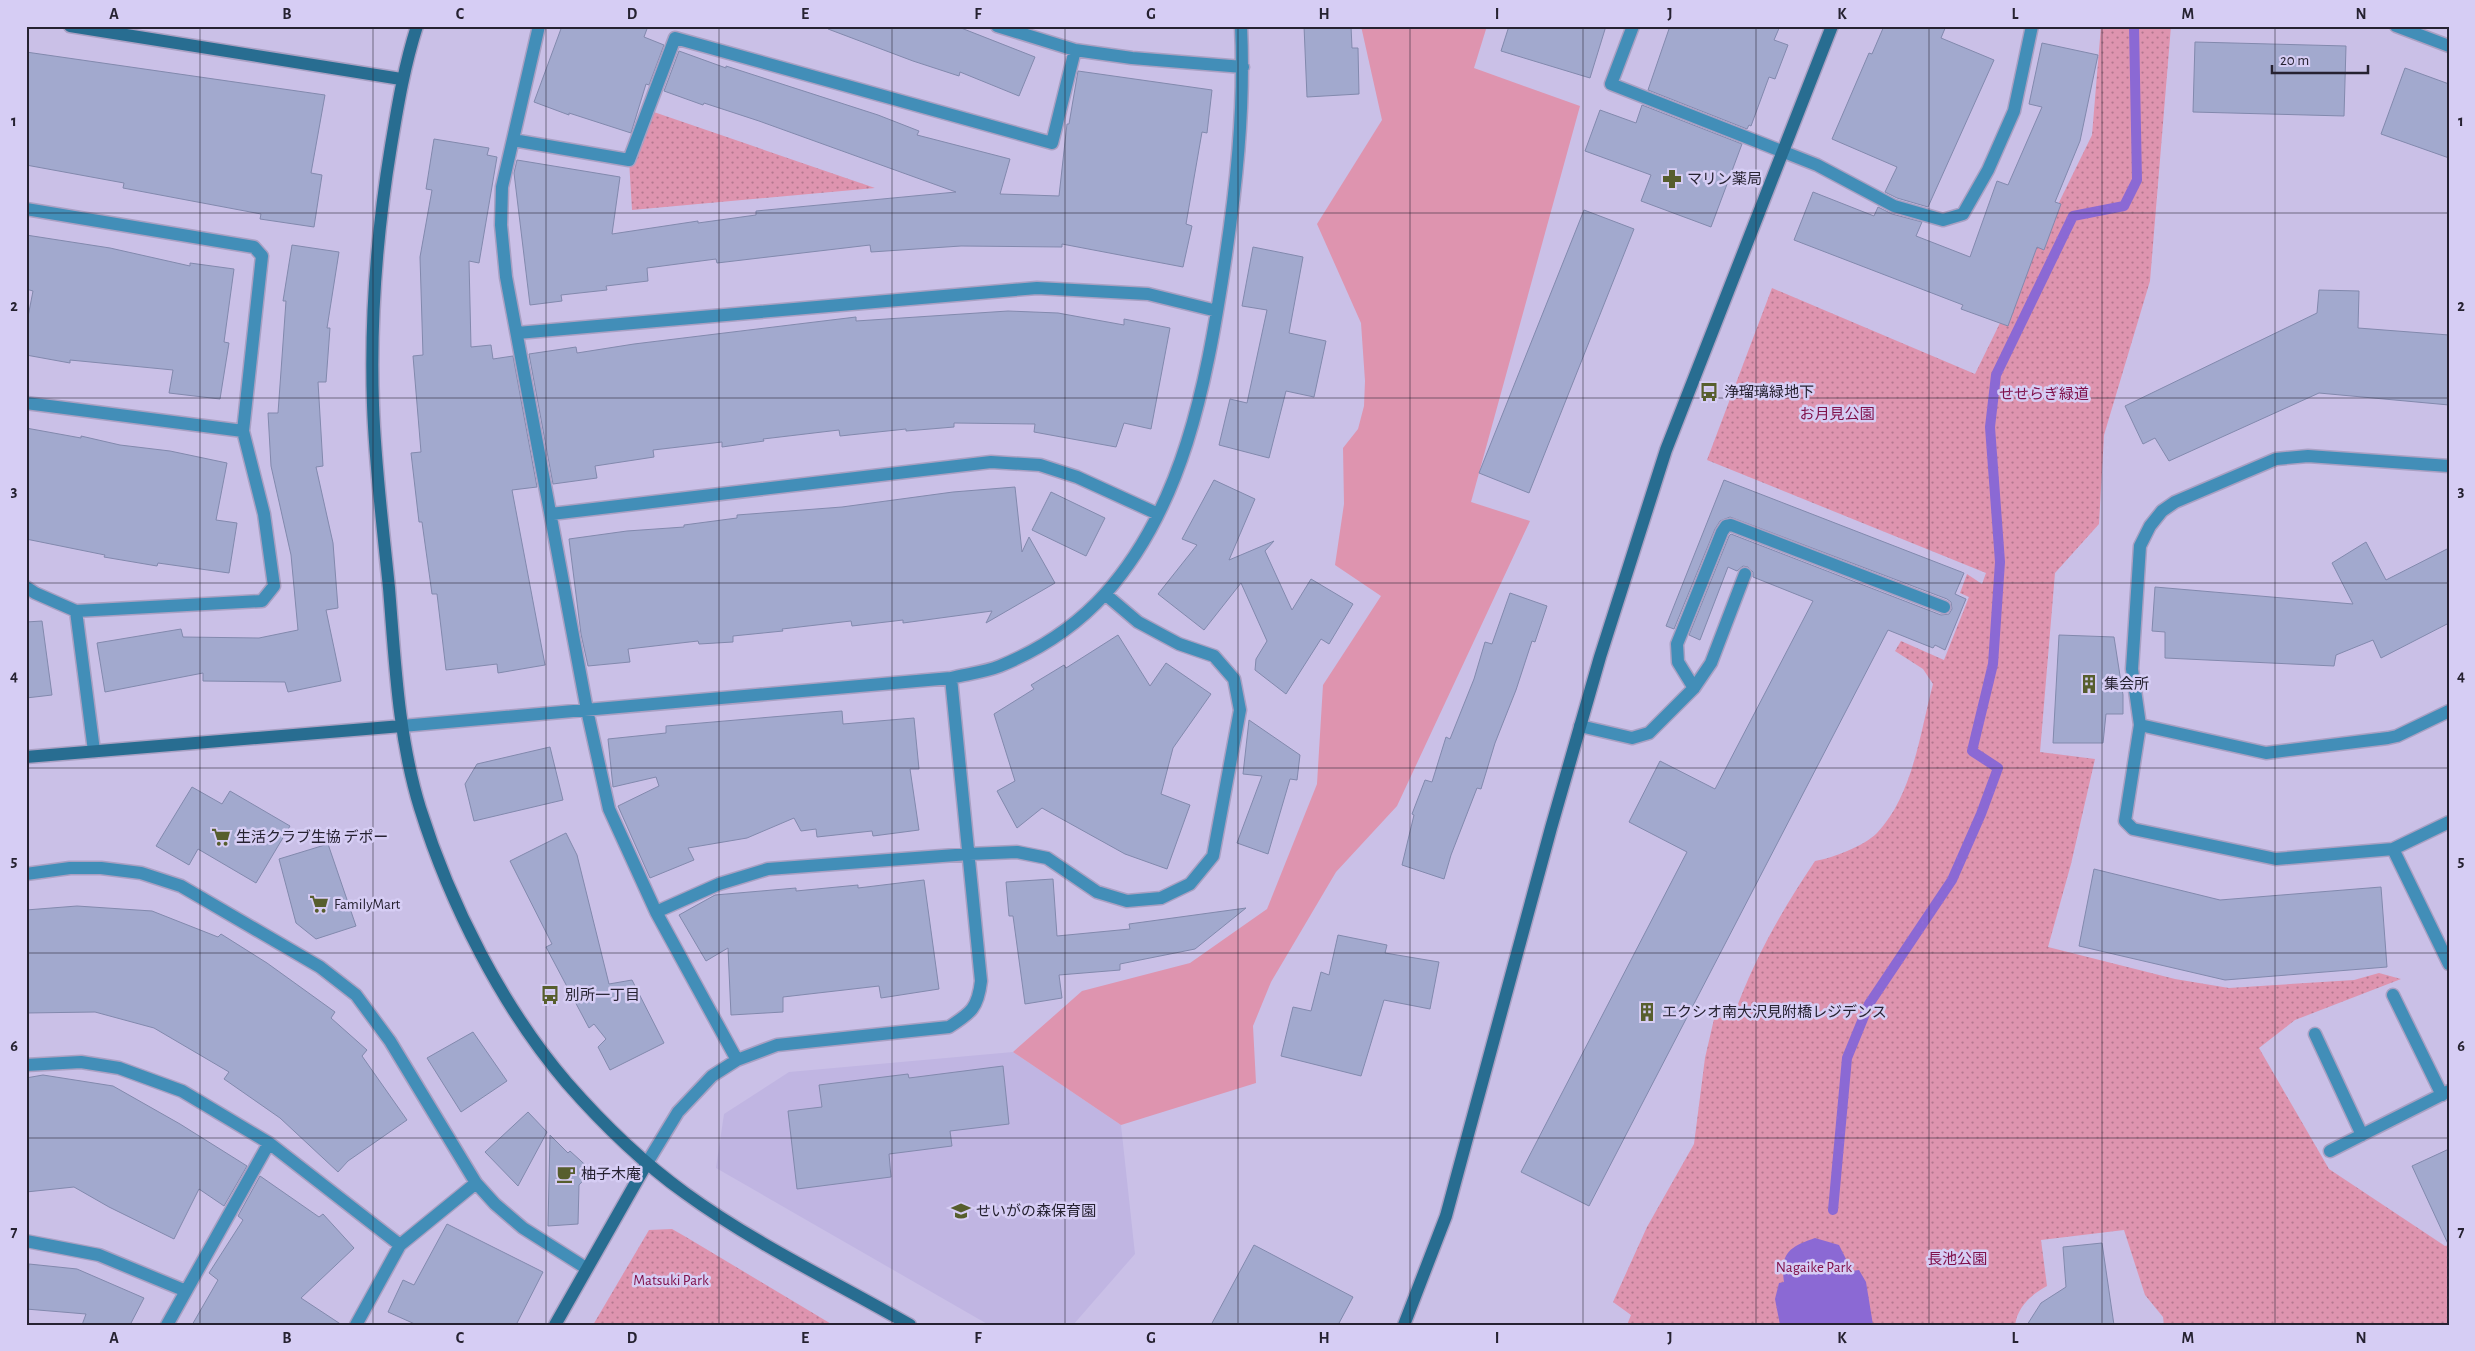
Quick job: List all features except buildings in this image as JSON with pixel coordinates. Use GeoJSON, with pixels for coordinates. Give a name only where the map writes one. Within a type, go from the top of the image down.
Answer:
{"type":"FeatureCollection","features":[{"type":"Feature","properties":{"kind":"street"},"geometry":{"type":"LineString","coordinates":[[70,26],[401,79]]}},
{"type":"Feature","properties":{"kind":"street"},"geometry":{"type":"LineString","coordinates":[[417,26],[401,79],[380,220],[373,342],[373,405],[402,726],[419,805],[438,860],[461,913],[506,996],[567,1083],[647,1163],[685,1194],[746,1233],[910,1325]]}},
{"type":"Feature","properties":{"kind":"street"},"geometry":{"type":"LineString","coordinates":[[539,26],[502,187],[501,225],[506,277],[586,710],[609,809],[656,912],[738,1060]]}},
{"type":"Feature","properties":{"kind":"street"},"geometry":{"type":"LineString","coordinates":[[997,26],[1075,50],[1132,58],[1243,67]]}},
{"type":"Feature","properties":{"kind":"street"},"geometry":{"type":"LineString","coordinates":[[26,757],[951,678],[999,666],[1039,647],[1073,623],[1105,594],[1135,552],[1158,514],[1181,457],[1196,411],[1217,311],[1234,200],[1243,67],[1241,26]]}},
{"type":"Feature","properties":{"kind":"street"},"geometry":{"type":"LineString","coordinates":[[1633,26],[1611,84],[1825,169],[1894,206],[1943,220],[1964,214],[1988,170],[2014,111],[2032,26]]}},
{"type":"Feature","properties":{"kind":"street"},"geometry":{"type":"LineString","coordinates":[[1404,1325],[1446,1216],[1580,726],[1666,450],[1832,26]]}},
{"type":"Feature","properties":{"kind":"street"},"geometry":{"type":"LineString","coordinates":[[2396,26],[2449,46]]}},
{"type":"Feature","properties":{"kind":"street"},"geometry":{"type":"LineString","coordinates":[[514,140],[629,160],[675,38],[1052,143],[1075,50]]}},
{"type":"Feature","properties":{"kind":"street"},"geometry":{"type":"LineString","coordinates":[[26,209],[254,247],[262,256],[243,431],[264,514],[274,586],[262,601],[76,610],[35,594],[26,587]]}},
{"type":"Feature","properties":{"kind":"street"},"geometry":{"type":"LineString","coordinates":[[516,333],[1037,288],[1148,294],[1217,311]]}},
{"type":"Feature","properties":{"kind":"street"},"geometry":{"type":"LineString","coordinates":[[26,402],[243,431]]}},
{"type":"Feature","properties":{"kind":"street"},"geometry":{"type":"LineString","coordinates":[[2449,466],[2308,456],[2276,459],[2175,502],[2162,511],[2150,526],[2140,546],[2132,669],[2140,725],[2125,821],[2133,829],[2276,859],[2394,849],[2449,822]]}},
{"type":"Feature","properties":{"kind":"street"},"geometry":{"type":"LineString","coordinates":[[551,514],[991,462],[1040,465],[1077,477],[1158,514]]}},
{"type":"Feature","properties":{"kind":"street"},"geometry":{"type":"LineString","coordinates":[[1694,688],[1678,662],[1677,644],[1726,526],[1731,525],[1944,607]]}},
{"type":"Feature","properties":{"kind":"street"},"geometry":{"type":"LineString","coordinates":[[1580,726],[1623,737],[1641,736],[1649,733],[1694,688],[1711,663],[1745,574]]}},
{"type":"Feature","properties":{"kind":"street"},"geometry":{"type":"LineString","coordinates":[[656,912],[719,884],[768,870],[969,854],[1016,852],[1047,858],[1097,892],[1127,901],[1161,898],[1190,884],[1213,856],[1240,710],[1234,679],[1214,656],[1179,644],[1138,622],[1105,594]]}},
{"type":"Feature","properties":{"kind":"street"},"geometry":{"type":"LineString","coordinates":[[76,610],[94,751]]}},
{"type":"Feature","properties":{"kind":"street"},"geometry":{"type":"LineString","coordinates":[[555,1325],[586,1268],[678,1112],[712,1076],[738,1060],[777,1045],[949,1027],[970,1014],[979,998],[980,981],[951,678]]}},
{"type":"Feature","properties":{"kind":"street"},"geometry":{"type":"LineString","coordinates":[[2140,725],[2266,753],[2388,738],[2449,711]]}},
{"type":"Feature","properties":{"kind":"street"},"geometry":{"type":"LineString","coordinates":[[2394,849],[2449,964]]}},
{"type":"Feature","properties":{"kind":"street"},"geometry":{"type":"LineString","coordinates":[[26,874],[70,868],[101,868],[141,873],[181,886],[320,966],[356,995],[390,1041],[476,1183],[495,1204],[523,1228],[586,1268]]}},
{"type":"Feature","properties":{"kind":"street"},"geometry":{"type":"LineString","coordinates":[[2330,1151],[2445,1093],[2393,995]]}},
{"type":"Feature","properties":{"kind":"street"},"geometry":{"type":"LineString","coordinates":[[2315,1034],[2362,1135]]}},
{"type":"Feature","properties":{"kind":"street"},"geometry":{"type":"LineString","coordinates":[[26,1065],[81,1062],[119,1068],[182,1091],[269,1143],[400,1245]]}},
{"type":"Feature","properties":{"kind":"street"},"geometry":{"type":"LineString","coordinates":[[167,1325],[269,1143]]}},
{"type":"Feature","properties":{"kind":"street"},"geometry":{"type":"LineString","coordinates":[[356,1325],[400,1245],[476,1183]]}},
{"type":"Feature","properties":{"kind":"street"},"geometry":{"type":"LineString","coordinates":[[26,1241],[99,1255],[186,1292]]}},
{"type":"Feature","properties":{"kind":"shaded area","name":"せいがの森保育園"},"geometry":{"type":"Polygon","coordinates":[[[1013,1052],[1121,1125],[1135,1254],[1073,1325],[989,1325],[716,1168],[724,1114],[789,1072],[1013,1052]]]}},
{"type":"Feature","properties":{"kind":"shaded area"},"geometry":{"type":"Polygon","coordinates":[[[1815,1238],[1839,1245],[1852,1271],[1859,1270],[1866,1282],[1873,1325],[1780,1325],[1775,1299],[1779,1283],[1784,1282],[1785,1258],[1793,1248],[1815,1238]]]}},
{"type":"Feature","properties":{"kind":"green space"},"geometry":{"type":"Polygon","coordinates":[[[1361,26],[1487,26],[1474,68],[1580,106],[1471,502],[1530,521],[1397,806],[1336,872],[1271,982],[1253,1026],[1256,1083],[1121,1125],[1013,1052],[1082,991],[1190,963],[1267,909],[1317,784],[1323,685],[1381,596],[1335,565],[1344,504],[1343,448],[1358,429],[1364,406],[1365,381],[1361,323],[1317,224],[1382,120],[1361,26]]]}},
{"type":"Feature","properties":{"kind":"green space"},"geometry":{"type":"Polygon","coordinates":[[[2101,26],[2171,26],[2150,281],[2104,435],[2099,524],[2055,573],[2040,752],[2095,759],[2071,864],[2048,947],[2175,979],[2229,988],[2354,980],[2379,973],[2401,979],[2295,1020],[2259,1048],[2329,1169],[2445,1246],[2449,1245],[2449,1325],[2164,1325],[2163,1317],[2145,1295],[2124,1230],[2041,1240],[2047,1286],[2026,1302],[2019,1312],[2015,1325],[1627,1325],[1631,1315],[1613,1302],[1647,1227],[1694,1144],[1705,1058],[1714,1019],[1734,1015],[1750,974],[1770,935],[1815,861],[1856,847],[1877,833],[1889,818],[1899,801],[1914,763],[1933,684],[1923,669],[1895,651],[1901,641],[1944,660],[1969,597],[1960,593],[1967,574],[1982,584],[1986,573],[1707,460],[1772,288],[1975,374],[2092,135],[2101,26]]]}},
{"type":"Feature","properties":{"kind":"green space"},"geometry":{"type":"Polygon","coordinates":[[[648,110],[875,188],[632,210],[629,160],[648,110]]]}},
{"type":"Feature","properties":{"kind":"green space","name":"Matsuki Park"},"geometry":{"type":"Polygon","coordinates":[[[672,1229],[833,1325],[593,1325],[649,1230],[672,1229]]]}},
{"type":"Feature","properties":{"kind":"waterway"},"geometry":{"type":"LineString","coordinates":[[1833,1210],[1847,1058],[1869,1004],[1952,880],[1981,814],[1998,768],[1972,751],[1993,664],[2000,562],[1990,427],[1996,375],[2073,216],[2124,206],[2137,180],[2134,26]]}},
{"type":"Feature","properties":{"kind":"place","name":"マリン薬局"},"geometry":{"type":"Point","coordinates":[1672,179]}},
{"type":"Feature","properties":{"kind":"place","name":"浄瑠璃緑地下"},"geometry":{"type":"Point","coordinates":[1709,392]}},
{"type":"Feature","properties":{"kind":"place","name":"集会所"},"geometry":{"type":"Point","coordinates":[2089,684]}},
{"type":"Feature","properties":{"kind":"place","name":"生活クラブ生協 デポー"},"geometry":{"type":"Point","coordinates":[221,837]}},
{"type":"Feature","properties":{"kind":"place","name":"FamilyMart"},"geometry":{"type":"Point","coordinates":[319,904]}},
{"type":"Feature","properties":{"kind":"place","name":"別所一丁目"},"geometry":{"type":"Point","coordinates":[550,995]}},
{"type":"Feature","properties":{"kind":"place","name":"エクシオ南大沢見附橋レジデンス"},"geometry":{"type":"Point","coordinates":[1647,1012]}},
{"type":"Feature","properties":{"kind":"place","name":"柚子木庵"},"geometry":{"type":"Point","coordinates":[566,1174]}},
{"type":"Feature","properties":{"kind":"place","name":"せいがの森保育園"},"geometry":{"type":"Point","coordinates":[961,1211]}},
{"type":"Feature","properties":{"kind":"park label","name":"せせらぎ緑道"},"geometry":{"type":"Point","coordinates":[2044,394]}},
{"type":"Feature","properties":{"kind":"park label","name":"お月見公園"},"geometry":{"type":"Point","coordinates":[1837,414]}},
{"type":"Feature","properties":{"kind":"park label","name":"長池公園"},"geometry":{"type":"Point","coordinates":[1957,1259]}},
{"type":"Feature","properties":{"kind":"park label","name":"Nagaike Park"},"geometry":{"type":"Point","coordinates":[1814,1267]}}]}
